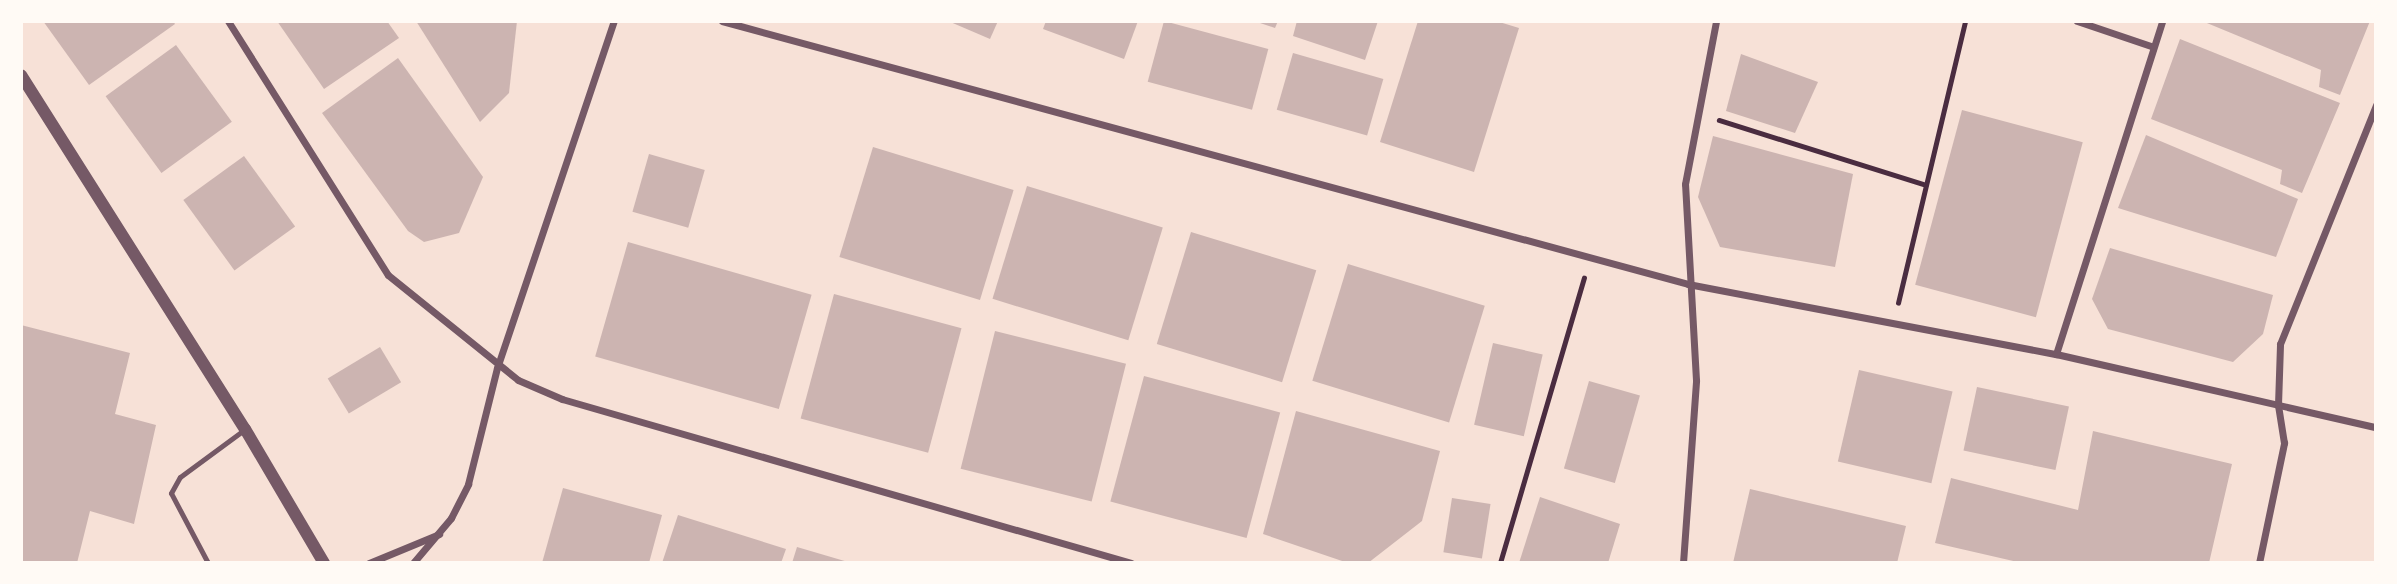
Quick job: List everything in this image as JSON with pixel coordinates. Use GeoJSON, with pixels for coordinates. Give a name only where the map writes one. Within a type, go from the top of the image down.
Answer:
{"type":"FeatureCollection","features":[{"type":"Feature","properties":{"kind":"street"},"geometry":{"type":"LineString","coordinates":[[228,21],[388,275],[472,340],[497,368],[562,399],[1131,563]]}},
{"type":"Feature","properties":{"kind":"street"},"geometry":{"type":"LineString","coordinates":[[413,563],[440,533],[468,484],[497,368],[614,21]]}},
{"type":"Feature","properties":{"kind":"street"},"geometry":{"type":"LineString","coordinates":[[722,21],[1688,284],[2056,354],[2376,427]]}},
{"type":"Feature","properties":{"kind":"street"},"geometry":{"type":"LineString","coordinates":[[1683,563],[1696,380],[1688,284],[1685,184],[1716,21]]}},
{"type":"Feature","properties":{"kind":"street"},"geometry":{"type":"LineString","coordinates":[[2077,21],[2151,47]]}},
{"type":"Feature","properties":{"kind":"street"},"geometry":{"type":"LineString","coordinates":[[2056,354],[2161,21]]}},
{"type":"Feature","properties":{"kind":"street"},"geometry":{"type":"LineString","coordinates":[[21,75],[245,429],[324,563]]}},
{"type":"Feature","properties":{"kind":"street"},"geometry":{"type":"LineString","coordinates":[[2259,563],[2284,443],[2278,405],[2280,344],[2376,105]]}},
{"type":"Feature","properties":{"kind":"street"},"geometry":{"type":"LineString","coordinates":[[369,563],[440,533]]}},
{"type":"Feature","properties":{"kind":"lane"},"geometry":{"type":"LineString","coordinates":[[208,563],[172,493],[180,477],[245,429]]}},
{"type":"Feature","properties":{"kind":"path"},"geometry":{"type":"LineString","coordinates":[[1893,323],[1923,184],[1965,21]]}},
{"type":"Feature","properties":{"kind":"path"},"geometry":{"type":"LineString","coordinates":[[1698,113],[1923,184]]}},
{"type":"Feature","properties":{"kind":"path"},"geometry":{"type":"LineString","coordinates":[[1500,563],[1590,259]]}},
{"type":"Feature","properties":{"kind":"building"},"geometry":{"type":"Polygon","coordinates":[[[43,21],[173,21],[175,24],[89,85],[43,21]]]}},
{"type":"Feature","properties":{"kind":"building"},"geometry":{"type":"Polygon","coordinates":[[[277,21],[387,21],[399,38],[324,89],[277,21]]]}},
{"type":"Feature","properties":{"kind":"building"},"geometry":{"type":"Polygon","coordinates":[[[416,21],[517,21],[509,93],[480,122],[416,21]]]}},
{"type":"Feature","properties":{"kind":"building"},"geometry":{"type":"Polygon","coordinates":[[[948,21],[998,21],[990,39],[948,21]]]}},
{"type":"Feature","properties":{"kind":"building"},"geometry":{"type":"Polygon","coordinates":[[[1046,21],[1138,21],[1124,59],[1043,29],[1046,21]]]}},
{"type":"Feature","properties":{"kind":"building"},"geometry":{"type":"Polygon","coordinates":[[[1164,21],[1268,49],[1252,110],[1148,82],[1164,21]]]}},
{"type":"Feature","properties":{"kind":"building"},"geometry":{"type":"Polygon","coordinates":[[[1254,21],[1278,21],[1275,28],[1254,21]]]}},
{"type":"Feature","properties":{"kind":"building"},"geometry":{"type":"Polygon","coordinates":[[[1297,21],[1378,21],[1365,60],[1293,36],[1297,21]]]}},
{"type":"Feature","properties":{"kind":"building"},"geometry":{"type":"Polygon","coordinates":[[[1418,21],[1496,21],[1519,28],[1474,172],[1380,142],[1418,21]]]}},
{"type":"Feature","properties":{"kind":"building"},"geometry":{"type":"Polygon","coordinates":[[[2202,21],[2370,21],[2340,95],[2319,87],[2321,70],[2202,21]]]}},
{"type":"Feature","properties":{"kind":"building"},"geometry":{"type":"Polygon","coordinates":[[[2180,39],[2340,103],[2302,193],[2280,184],[2282,170],[2151,119],[2180,39]]]}},
{"type":"Feature","properties":{"kind":"building"},"geometry":{"type":"Polygon","coordinates":[[[176,45],[232,122],[161,173],[106,96],[176,45]]]}},
{"type":"Feature","properties":{"kind":"building"},"geometry":{"type":"Polygon","coordinates":[[[1293,53],[1383,79],[1367,136],[1277,110],[1293,53]]]}},
{"type":"Feature","properties":{"kind":"building"},"geometry":{"type":"Polygon","coordinates":[[[1741,54],[1818,82],[1795,133],[1726,111],[1741,54]]]}},
{"type":"Feature","properties":{"kind":"building"},"geometry":{"type":"Polygon","coordinates":[[[398,58],[483,177],[459,233],[424,242],[408,231],[322,113],[398,58]]]}},
{"type":"Feature","properties":{"kind":"building"},"geometry":{"type":"Polygon","coordinates":[[[1962,110],[2083,142],[2036,317],[1915,285],[1962,110]]]}},
{"type":"Feature","properties":{"kind":"building"},"geometry":{"type":"Polygon","coordinates":[[[2146,135],[2298,199],[2276,257],[2118,208],[2146,135]]]}},
{"type":"Feature","properties":{"kind":"building"},"geometry":{"type":"Polygon","coordinates":[[[1713,136],[1853,174],[1835,267],[1720,247],[1698,197],[1713,136]]]}},
{"type":"Feature","properties":{"kind":"building"},"geometry":{"type":"Polygon","coordinates":[[[873,147],[1014,190],[980,300],[839,257],[873,147]]]}},
{"type":"Feature","properties":{"kind":"building"},"geometry":{"type":"Polygon","coordinates":[[[649,154],[705,170],[688,228],[632,212],[649,154]]]}},
{"type":"Feature","properties":{"kind":"building"},"geometry":{"type":"Polygon","coordinates":[[[244,156],[295,226],[234,270],[183,200],[244,156]]]}},
{"type":"Feature","properties":{"kind":"building"},"geometry":{"type":"Polygon","coordinates":[[[1027,186],[1163,228],[1128,340],[993,299],[1027,186]]]}},
{"type":"Feature","properties":{"kind":"building"},"geometry":{"type":"Polygon","coordinates":[[[1191,232],[1316,270],[1282,382],[1157,344],[1191,232]]]}},
{"type":"Feature","properties":{"kind":"building"},"geometry":{"type":"Polygon","coordinates":[[[628,242],[812,295],[779,409],[595,356],[628,242]]]}},
{"type":"Feature","properties":{"kind":"building"},"geometry":{"type":"Polygon","coordinates":[[[2110,248],[2273,295],[2263,334],[2233,362],[2108,329],[2092,299],[2110,248]]]}},
{"type":"Feature","properties":{"kind":"building"},"geometry":{"type":"Polygon","coordinates":[[[1348,264],[1485,306],[1449,422],[1312,381],[1348,264]]]}},
{"type":"Feature","properties":{"kind":"building"},"geometry":{"type":"Polygon","coordinates":[[[834,294],[962,328],[928,453],[801,419],[834,294]]]}},
{"type":"Feature","properties":{"kind":"building"},"geometry":{"type":"Polygon","coordinates":[[[21,325],[130,353],[115,414],[156,425],[134,524],[90,511],[77,563],[21,563],[21,325]]]}},
{"type":"Feature","properties":{"kind":"building"},"geometry":{"type":"Polygon","coordinates":[[[995,331],[1126,364],[1092,501],[961,469],[995,331]]]}},
{"type":"Feature","properties":{"kind":"building"},"geometry":{"type":"Polygon","coordinates":[[[1493,343],[1543,354],[1524,436],[1474,425],[1493,343]]]}},
{"type":"Feature","properties":{"kind":"building"},"geometry":{"type":"Polygon","coordinates":[[[380,347],[401,382],[349,414],[328,378],[380,347]]]}},
{"type":"Feature","properties":{"kind":"building"},"geometry":{"type":"Polygon","coordinates":[[[1859,370],[1953,392],[1931,483],[1838,462],[1859,370]]]}},
{"type":"Feature","properties":{"kind":"building"},"geometry":{"type":"Polygon","coordinates":[[[1144,376],[1280,412],[1247,538],[1110,502],[1144,376]]]}},
{"type":"Feature","properties":{"kind":"building"},"geometry":{"type":"Polygon","coordinates":[[[1589,381],[1640,396],[1615,483],[1564,468],[1589,381]]]}},
{"type":"Feature","properties":{"kind":"building"},"geometry":{"type":"Polygon","coordinates":[[[1977,387],[2069,407],[2055,470],[1963,451],[1977,387]]]}},
{"type":"Feature","properties":{"kind":"building"},"geometry":{"type":"Polygon","coordinates":[[[1296,411],[1440,451],[1422,521],[1368,563],[1348,563],[1263,534],[1296,411]]]}},
{"type":"Feature","properties":{"kind":"building"},"geometry":{"type":"Polygon","coordinates":[[[2093,431],[2232,464],[2209,563],[2022,563],[1935,543],[1951,478],[2078,510],[2093,431]]]}},
{"type":"Feature","properties":{"kind":"building"},"geometry":{"type":"Polygon","coordinates":[[[563,488],[662,515],[649,563],[542,563],[563,488]]]}},
{"type":"Feature","properties":{"kind":"building"},"geometry":{"type":"Polygon","coordinates":[[[1750,489],[1906,526],[1897,563],[1733,563],[1750,489]]]}},
{"type":"Feature","properties":{"kind":"building"},"geometry":{"type":"Polygon","coordinates":[[[1540,497],[1620,524],[1608,563],[1519,563],[1540,497]]]}},
{"type":"Feature","properties":{"kind":"building"},"geometry":{"type":"Polygon","coordinates":[[[1452,498],[1491,504],[1482,558],[1443,552],[1452,498]]]}},
{"type":"Feature","properties":{"kind":"building"},"geometry":{"type":"Polygon","coordinates":[[[678,515],[786,549],[781,563],[662,563],[678,515]]]}},
{"type":"Feature","properties":{"kind":"building"},"geometry":{"type":"Polygon","coordinates":[[[797,547],[848,562],[848,563],[792,563],[797,547]]]}}]}
